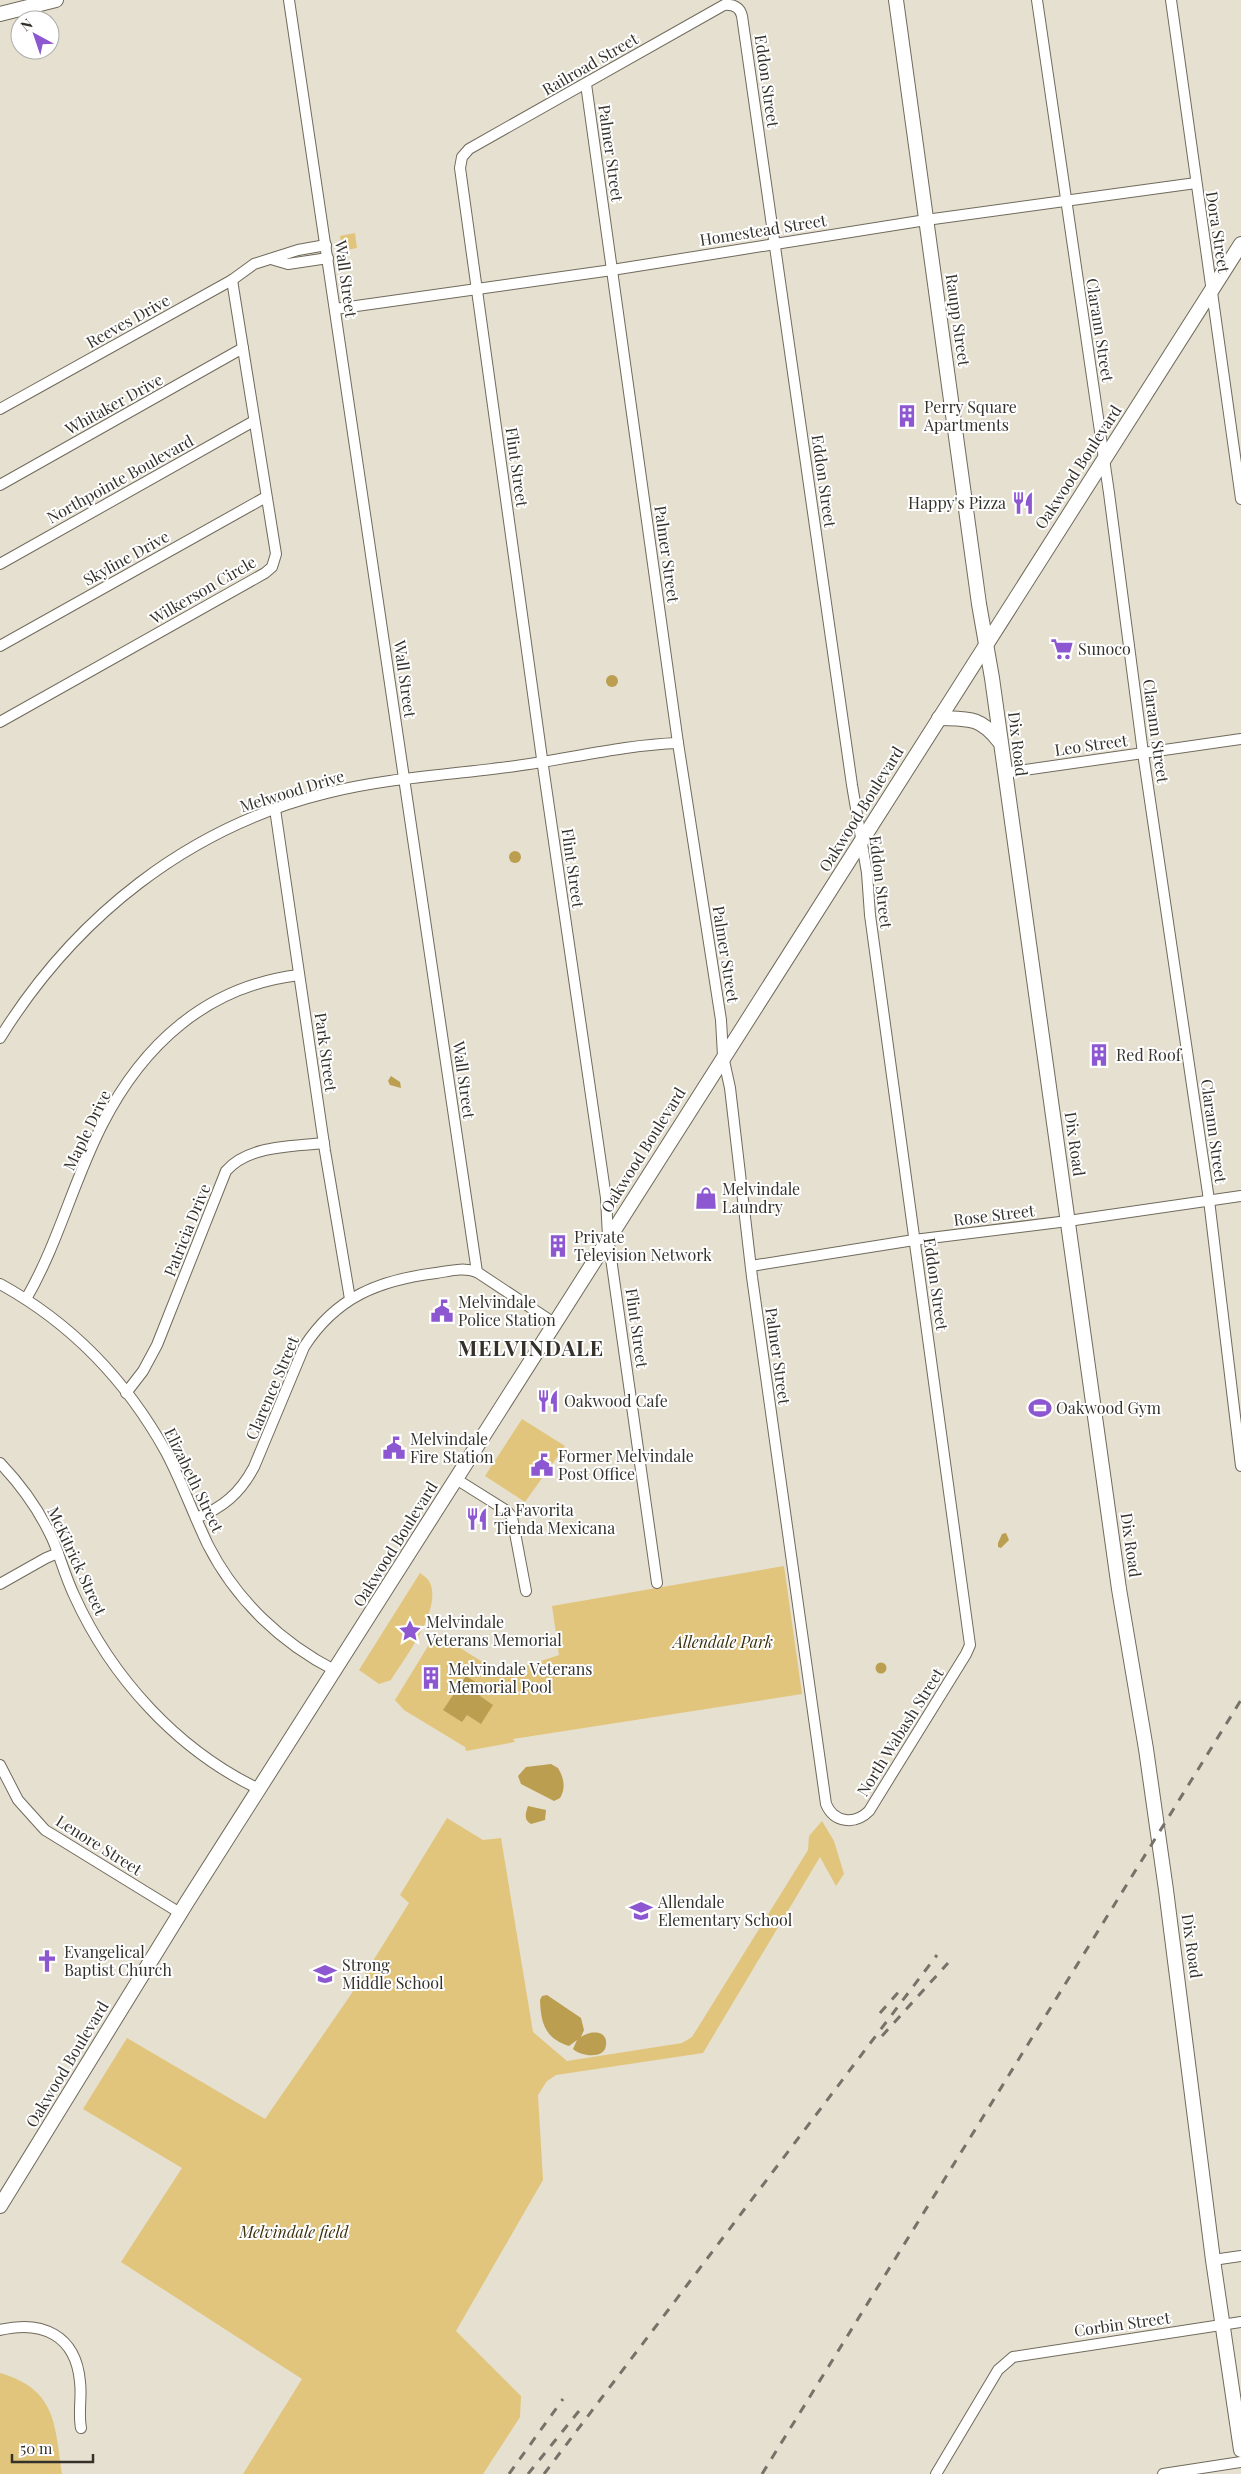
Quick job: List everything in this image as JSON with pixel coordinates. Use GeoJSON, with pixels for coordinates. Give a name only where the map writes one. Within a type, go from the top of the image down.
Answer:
{"type":"FeatureCollection","features":[{"type":"Feature","properties":{"kind":"main road"},"geometry":{"type":"LineString","coordinates":[[0,14],[56,0]]}},
{"type":"Feature","properties":{"kind":"main road","name":"Raupp Street"},"geometry":{"type":"LineString","coordinates":[[896,0],[985,646]]}},
{"type":"Feature","properties":{"kind":"main road","name":"Oakwood Boulevard"},"geometry":{"type":"LineString","coordinates":[[0,2206],[180,1912],[336,1671],[608,1237],[861,843],[1241,244]]}},
{"type":"Feature","properties":{"kind":"main road","name":"Dix Road"},"geometry":{"type":"LineString","coordinates":[[985,646],[1001,743],[1119,1589],[1145,1740],[1172,1929],[1214,2260],[1241,2450]]}},
{"type":"Feature","properties":{"kind":"main road"},"geometry":{"type":"LineString","coordinates":[[939,718],[974,719],[988,726],[1001,743]]}},
{"type":"Feature","properties":{"kind":"street","name":"Wall Street"},"geometry":{"type":"LineString","coordinates":[[290,0],[477,1272]]}},
{"type":"Feature","properties":{"kind":"street","name":"Clarann Street"},"geometry":{"type":"LineString","coordinates":[[1037,0],[1104,461],[1143,753],[1209,1200],[1241,1466]]}},
{"type":"Feature","properties":{"kind":"street","name":"Dora Street"},"geometry":{"type":"LineString","coordinates":[[1171,0],[1241,499]]}},
{"type":"Feature","properties":{"kind":"street","name":"Railroad Street"},"geometry":{"type":"LineString","coordinates":[[462,157],[469,149],[724,5],[736,7]]}},
{"type":"Feature","properties":{"kind":"street","name":"Eddon Street"},"geometry":{"type":"LineString","coordinates":[[736,7],[742,16],[861,843],[867,872],[870,915],[970,1645]]}},
{"type":"Feature","properties":{"kind":"street","name":"Palmer Street"},"geometry":{"type":"LineString","coordinates":[[586,84],[678,743],[721,1020],[723,1056],[730,1088],[751,1266],[826,1804],[832,1814],[845,1820]]}},
{"type":"Feature","properties":{"kind":"street","name":"Flint Street"},"geometry":{"type":"LineString","coordinates":[[462,157],[460,168],[606,1198],[608,1237],[657,1583]]}},
{"type":"Feature","properties":{"kind":"street","name":"Homestead Street"},"geometry":{"type":"LineString","coordinates":[[335,309],[612,270],[926,220],[1196,183]]}},
{"type":"Feature","properties":{"kind":"street","name":"Reeves Drive"},"geometry":{"type":"LineString","coordinates":[[0,409],[232,280],[254,264],[298,250],[326,245]]}},
{"type":"Feature","properties":{"kind":"street"},"geometry":{"type":"LineString","coordinates":[[271,259],[288,264],[328,258]]}},
{"type":"Feature","properties":{"kind":"street","name":"Wilkerson Circle"},"geometry":{"type":"LineString","coordinates":[[0,722],[266,573],[272,567],[276,554],[232,280]]}},
{"type":"Feature","properties":{"kind":"street","name":"Whitaker Drive"},"geometry":{"type":"LineString","coordinates":[[0,485],[243,348]]}},
{"type":"Feature","properties":{"kind":"street","name":"Northpointe Boulevard"},"geometry":{"type":"LineString","coordinates":[[0,564],[254,422]]}},
{"type":"Feature","properties":{"kind":"street","name":"Skyline Drive"},"geometry":{"type":"LineString","coordinates":[[0,646],[266,497]]}},
{"type":"Feature","properties":{"kind":"street","name":"Leo Street"},"geometry":{"type":"LineString","coordinates":[[1004,772],[1241,739]]}},
{"type":"Feature","properties":{"kind":"street","name":"Melwood Drive"},"geometry":{"type":"LineString","coordinates":[[0,1038],[26,999],[57,959],[86,928],[123,894],[156,869],[195,844],[223,830],[275,809],[327,793],[662,743],[678,743]]}},
{"type":"Feature","properties":{"kind":"street","name":"Park Street"},"geometry":{"type":"LineString","coordinates":[[275,809],[324,1142],[350,1299]]}},
{"type":"Feature","properties":{"kind":"street","name":"Maple Drive"},"geometry":{"type":"LineString","coordinates":[[26,1299],[52,1250],[102,1126],[121,1092],[145,1061],[182,1024],[217,999],[259,982],[299,975]]}},
{"type":"Feature","properties":{"kind":"street","name":"Patricia Drive"},"geometry":{"type":"LineString","coordinates":[[126,1392],[143,1371],[158,1345],[226,1171],[239,1158],[251,1153],[324,1142]]}},
{"type":"Feature","properties":{"kind":"street","name":"Rose Street"},"geometry":{"type":"LineString","coordinates":[[751,1266],[914,1240],[1068,1221],[1241,1196]]}},
{"type":"Feature","properties":{"kind":"street","name":"Clarence Street"},"geometry":{"type":"LineString","coordinates":[[196,1518],[225,1504],[246,1482],[304,1346],[323,1320],[350,1299],[403,1277],[462,1269],[477,1272]]}},
{"type":"Feature","properties":{"kind":"street"},"geometry":{"type":"LineString","coordinates":[[477,1272],[554,1323]]}},
{"type":"Feature","properties":{"kind":"street","name":"Elizabeth Street"},"geometry":{"type":"LineString","coordinates":[[0,1284],[26,1299],[80,1340],[119,1380],[166,1451],[221,1568],[252,1608],[291,1644],[336,1671]]}},
{"type":"Feature","properties":{"kind":"street","name":"McKitrick Street"},"geometry":{"type":"LineString","coordinates":[[0,1463],[36,1508],[58,1553],[73,1594],[91,1628],[134,1690],[159,1718],[193,1748],[237,1778],[260,1788]]}},
{"type":"Feature","properties":{"kind":"street"},"geometry":{"type":"LineString","coordinates":[[456,1479],[507,1511],[512,1517],[526,1591]]}},
{"type":"Feature","properties":{"kind":"street"},"geometry":{"type":"LineString","coordinates":[[0,1584],[58,1553]]}},
{"type":"Feature","properties":{"kind":"street","name":"North Wabash Street"},"geometry":{"type":"LineString","coordinates":[[845,1820],[859,1819],[869,1811],[970,1645]]}},
{"type":"Feature","properties":{"kind":"street","name":"Lenore Street"},"geometry":{"type":"LineString","coordinates":[[0,1765],[18,1800],[45,1830],[180,1912]]}},
{"type":"Feature","properties":{"kind":"street"},"geometry":{"type":"LineString","coordinates":[[1214,2260],[1241,2256]]}},
{"type":"Feature","properties":{"kind":"street","name":"Corbin Street"},"geometry":{"type":"LineString","coordinates":[[936,2474],[998,2370],[1009,2360],[1022,2354],[1241,2322]]}},
{"type":"Feature","properties":{"kind":"street"},"geometry":{"type":"LineString","coordinates":[[0,2330],[22,2326],[41,2328],[56,2335],[67,2344],[78,2363],[81,2428]]}},
{"type":"Feature","properties":{"kind":"street"},"geometry":{"type":"LineString","coordinates":[[1163,2474],[1241,2462]]}},
{"type":"Feature","properties":{"kind":"green space"},"geometry":{"type":"Polygon","coordinates":[[[355,233],[357,248],[342,251],[340,236],[355,233]]]}},
{"type":"Feature","properties":{"kind":"green space"},"geometry":{"type":"Polygon","coordinates":[[[522,1419],[565,1446],[525,1502],[485,1476],[522,1419]]]}},
{"type":"Feature","properties":{"kind":"green space","name":"Allendale Park"},"geometry":{"type":"Polygon","coordinates":[[[784,1566],[802,1694],[513,1739],[515,1742],[466,1751],[465,1747],[404,1710],[395,1700],[436,1633],[502,1674],[559,1655],[552,1606],[784,1566]]]}},
{"type":"Feature","properties":{"kind":"green space"},"geometry":{"type":"Polygon","coordinates":[[[420,1573],[429,1581],[432,1592],[427,1618],[413,1646],[391,1680],[379,1684],[359,1670],[420,1573]]]}},
{"type":"Feature","properties":{"kind":"green space","name":"Strong Middle School"},"geometry":{"type":"Polygon","coordinates":[[[447,1818],[483,1840],[501,1838],[533,2032],[567,2061],[682,2043],[692,2037],[808,1850],[809,1836],[822,1821],[834,1841],[844,1874],[836,1886],[820,1857],[703,2053],[556,2075],[547,2081],[538,2095],[543,2180],[456,2331],[521,2396],[520,2417],[483,2474],[243,2474],[302,2379],[121,2262],[182,2168],[83,2109],[127,2038],[265,2119],[363,1977],[409,1903],[400,1895],[447,1818]]]}},
{"type":"Feature","properties":{"kind":"green space"},"geometry":{"type":"Polygon","coordinates":[[[0,2373],[32,2388],[42,2399],[54,2424],[62,2474],[0,2474],[0,2373]]]}},
{"type":"Feature","properties":{"kind":"shaded area"},"geometry":{"type":"Polygon","coordinates":[[[612,675],[618,681],[612,687],[606,681],[612,675]]]}},
{"type":"Feature","properties":{"kind":"shaded area"},"geometry":{"type":"Polygon","coordinates":[[[515,851],[521,857],[515,863],[509,857],[515,851]]]}},
{"type":"Feature","properties":{"kind":"shaded area"},"geometry":{"type":"Polygon","coordinates":[[[391,1076],[400,1082],[401,1088],[390,1085],[388,1081],[391,1076]]]}},
{"type":"Feature","properties":{"kind":"shaded area"},"geometry":{"type":"Polygon","coordinates":[[[1006,1533],[1009,1540],[1001,1548],[998,1547],[1002,1534],[1006,1533]]]}},
{"type":"Feature","properties":{"kind":"shaded area"},"geometry":{"type":"Polygon","coordinates":[[[881,1662],[887,1668],[881,1674],[875,1668],[881,1662]]]}},
{"type":"Feature","properties":{"kind":"shaded area"},"geometry":{"type":"Polygon","coordinates":[[[466,1676],[485,1688],[480,1696],[493,1705],[481,1724],[467,1715],[462,1722],[443,1710],[466,1676]]]}},
{"type":"Feature","properties":{"kind":"shaded area"},"geometry":{"type":"Polygon","coordinates":[[[551,1764],[558,1768],[564,1783],[560,1798],[554,1801],[521,1784],[518,1776],[526,1767],[551,1764]]]}},
{"type":"Feature","properties":{"kind":"shaded area"},"geometry":{"type":"Polygon","coordinates":[[[528,1806],[546,1810],[545,1820],[531,1824],[528,1822],[526,1811],[528,1806]]]}},
{"type":"Feature","properties":{"kind":"shaded area"},"geometry":{"type":"Polygon","coordinates":[[[547,1995],[581,2018],[584,2030],[581,2037],[589,2033],[597,2033],[604,2036],[606,2040],[605,2050],[597,2055],[586,2055],[573,2049],[577,2040],[569,2046],[554,2039],[543,2023],[540,2000],[542,1996],[547,1995]]]}},
{"type":"Feature","properties":{"kind":"railway"},"geometry":{"type":"LineString","coordinates":[[762,2474],[1241,1700]]}},
{"type":"Feature","properties":{"kind":"railway"},"geometry":{"type":"LineString","coordinates":[[544,2474],[937,1955]]}},
{"type":"Feature","properties":{"kind":"railway"},"geometry":{"type":"LineString","coordinates":[[882,2036],[948,1963]]}},
{"type":"Feature","properties":{"kind":"railway"},"geometry":{"type":"LineString","coordinates":[[880,2013],[903,1987]]}},
{"type":"Feature","properties":{"kind":"railway"},"geometry":{"type":"LineString","coordinates":[[509,2474],[563,2399]]}},
{"type":"Feature","properties":{"kind":"railway"},"geometry":{"type":"LineString","coordinates":[[528,2474],[579,2411]]}},
{"type":"Feature","properties":{"kind":"place","name":"Perry Square Apartments"},"geometry":{"type":"Point","coordinates":[907,416]}},
{"type":"Feature","properties":{"kind":"place","name":"Happy's Pizza"},"geometry":{"type":"Point","coordinates":[1023,503]}},
{"type":"Feature","properties":{"kind":"place","name":"Sunoco"},"geometry":{"type":"Point","coordinates":[1062,649]}},
{"type":"Feature","properties":{"kind":"place","name":"Red Roof"},"geometry":{"type":"Point","coordinates":[1099,1055]}},
{"type":"Feature","properties":{"kind":"place","name":"Melvindale Laundry"},"geometry":{"type":"Point","coordinates":[706,1198]}},
{"type":"Feature","properties":{"kind":"place","name":"Private Television Network"},"geometry":{"type":"Point","coordinates":[558,1246]}},
{"type":"Feature","properties":{"kind":"place","name":"Melvindale Police Station"},"geometry":{"type":"Point","coordinates":[442,1311]}},
{"type":"Feature","properties":{"kind":"place","name":"Oakwood Cafe"},"geometry":{"type":"Point","coordinates":[548,1401]}},
{"type":"Feature","properties":{"kind":"place","name":"Oakwood Gym"},"geometry":{"type":"Point","coordinates":[1040,1408]}},
{"type":"Feature","properties":{"kind":"place","name":"Melvindale Fire Station"},"geometry":{"type":"Point","coordinates":[394,1448]}},
{"type":"Feature","properties":{"kind":"place","name":"Former Melvindale Post Office"},"geometry":{"type":"Point","coordinates":[542,1465]}},
{"type":"Feature","properties":{"kind":"place","name":"La Favorita Tienda Mexicana"},"geometry":{"type":"Point","coordinates":[477,1519]}},
{"type":"Feature","properties":{"kind":"place","name":"Melvindale Veterans Memorial"},"geometry":{"type":"Point","coordinates":[410,1631]}},
{"type":"Feature","properties":{"kind":"place","name":"Melvindale Veterans Memorial Pool"},"geometry":{"type":"Point","coordinates":[431,1678]}},
{"type":"Feature","properties":{"kind":"place","name":"Allendale Elementary School"},"geometry":{"type":"Point","coordinates":[641,1911]}},
{"type":"Feature","properties":{"kind":"place","name":"Evangelical Baptist Church"},"geometry":{"type":"Point","coordinates":[47,1961]}},
{"type":"Feature","properties":{"kind":"place","name":"Strong Middle School"},"geometry":{"type":"Point","coordinates":[325,1974]}},
{"type":"Feature","properties":{"kind":"district","name":"MELVINDALE"},"geometry":{"type":"Point","coordinates":[531,1349]}},
{"type":"Feature","properties":{"kind":"park label","name":"Melvindale field"},"geometry":{"type":"Point","coordinates":[294,2232]}}]}
